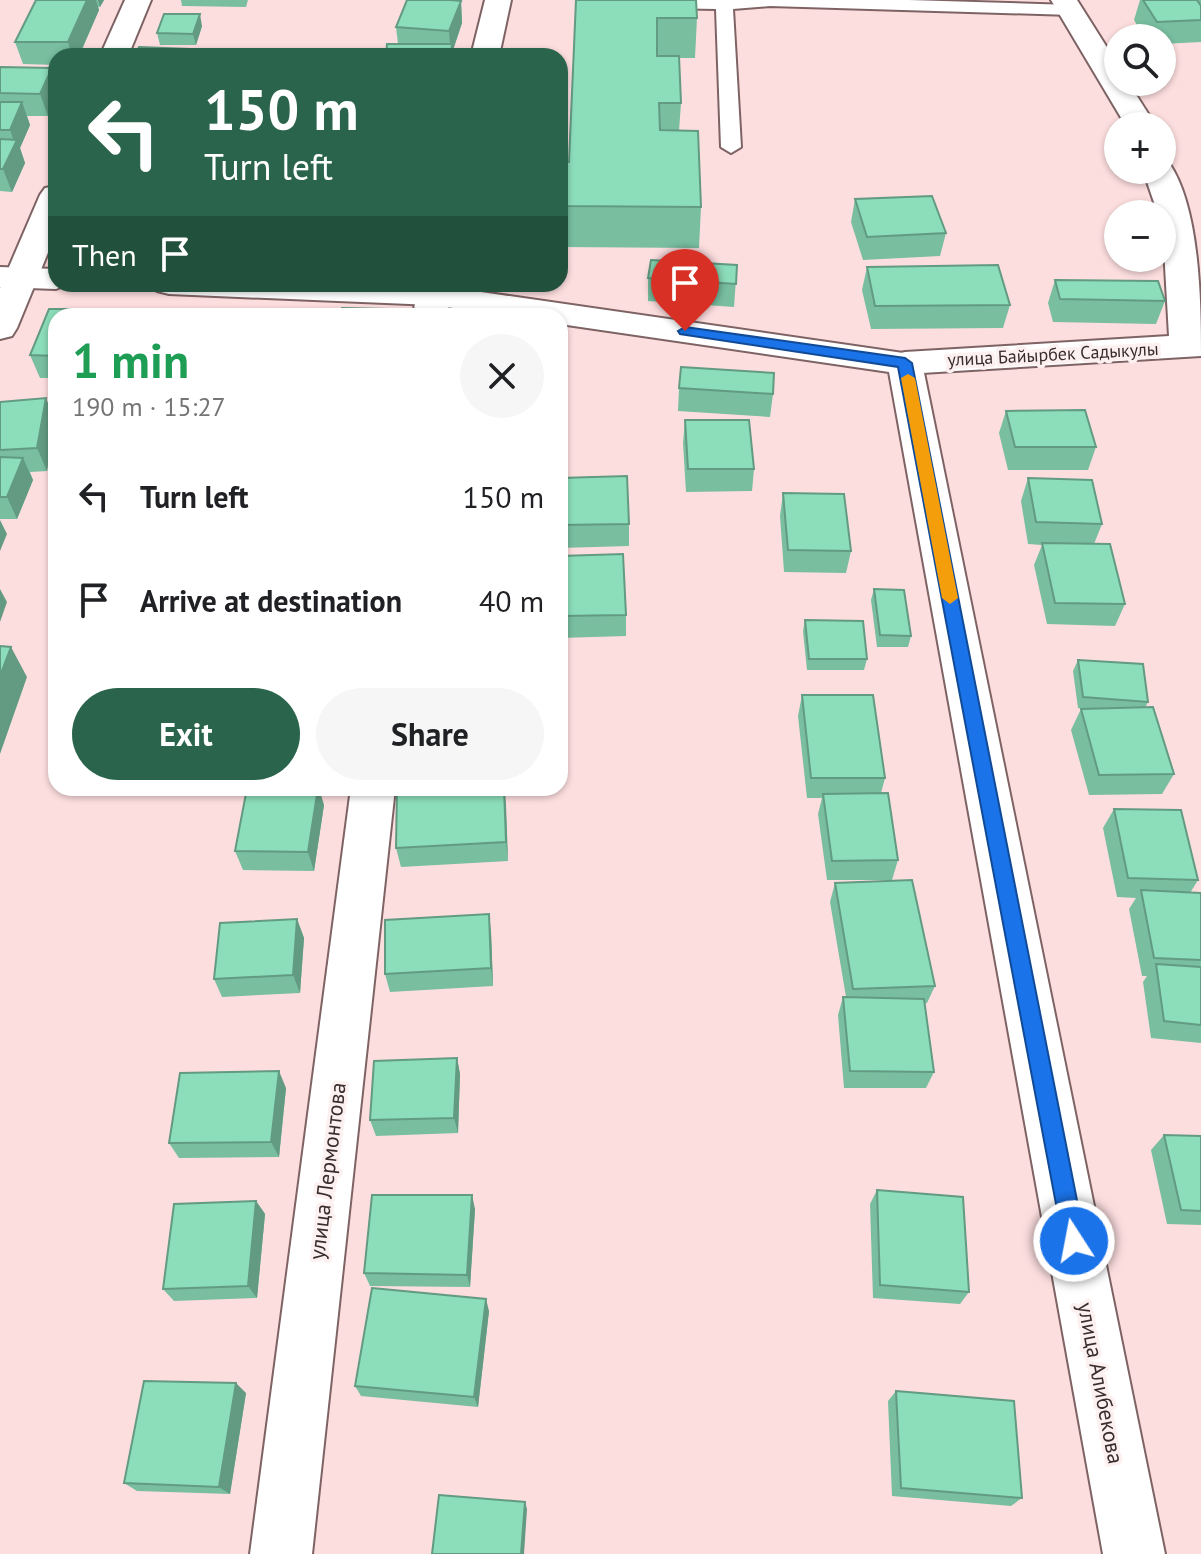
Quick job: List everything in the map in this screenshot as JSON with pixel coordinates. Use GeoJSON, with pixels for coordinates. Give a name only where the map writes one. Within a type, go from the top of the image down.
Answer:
{"type":"FeatureCollection","features":[{"type":"Feature","properties":{"kind":"street"},"geometry":{"type":"LineString","coordinates":[[117,48],[138,0]]}},
{"type":"Feature","properties":{"kind":"street"},"geometry":{"type":"LineString","coordinates":[[487,48],[498,0]]}},
{"type":"Feature","properties":{"kind":"street"},"geometry":{"type":"LineString","coordinates":[[1068,5],[1133,112]]}},
{"type":"Feature","properties":{"kind":"street"},"geometry":{"type":"LineString","coordinates":[[1163,184],[1174,211],[1194,346]]}},
{"type":"Feature","properties":{"kind":"street"},"geometry":{"type":"LineString","coordinates":[[0,328],[11,277],[48,210]]}},
{"type":"Feature","properties":{"kind":"street"},"geometry":{"type":"LineString","coordinates":[[11,277],[48,279]]}},
{"type":"Feature","properties":{"kind":"street","name":"улица Байырбек Садыкулы"},"geometry":{"type":"LineString","coordinates":[[320,292],[433,298],[506,308]]}},
{"type":"Feature","properties":{"kind":"street","name":"улица Байырбек Садыкулы"},"geometry":{"type":"LineString","coordinates":[[568,317],[905,363],[1194,346]]}},
{"type":"Feature","properties":{"kind":"street","name":"улица Алибекова"},"geometry":{"type":"LineString","coordinates":[[905,363],[1134,1554]]}},
{"type":"Feature","properties":{"kind":"street","name":"улица Лермонтова"},"geometry":{"type":"LineString","coordinates":[[281,1554],[372,796]]}},
{"type":"Feature","properties":{"kind":"lane"},"geometry":{"type":"LineString","coordinates":[[644,3],[724,4],[770,0],[1068,5]]}},
{"type":"Feature","properties":{"kind":"lane"},"geometry":{"type":"LineString","coordinates":[[724,4],[731,147]]}},
{"type":"Feature","properties":{"kind":"building"},"geometry":{"type":"Polygon","coordinates":[[[36,0],[87,0],[68,42],[15,42],[36,0]]]}},
{"type":"Feature","properties":{"kind":"building"},"geometry":{"type":"Polygon","coordinates":[[[407,0],[461,1],[449,31],[396,27],[407,0]]]}},
{"type":"Feature","properties":{"kind":"building"},"geometry":{"type":"Polygon","coordinates":[[[576,0],[696,0],[697,18],[657,18],[657,56],[679,56],[681,103],[659,103],[660,130],[698,131],[701,207],[568,206],[576,0]]]}},
{"type":"Feature","properties":{"kind":"building"},"geometry":{"type":"Polygon","coordinates":[[[1143,0],[1197,0],[1201,6],[1201,20],[1157,22],[1143,0]]]}},
{"type":"Feature","properties":{"kind":"building"},"geometry":{"type":"Polygon","coordinates":[[[164,14],[200,14],[193,34],[157,33],[164,14]]]}},
{"type":"Feature","properties":{"kind":"building"},"geometry":{"type":"Polygon","coordinates":[[[387,44],[452,44],[452,48],[387,48],[387,44]]]}},
{"type":"Feature","properties":{"kind":"building"},"geometry":{"type":"Polygon","coordinates":[[[0,67],[48,68],[48,77],[40,94],[0,93],[0,67]]]}},
{"type":"Feature","properties":{"kind":"building"},"geometry":{"type":"Polygon","coordinates":[[[0,102],[22,102],[10,130],[0,130],[0,102]]]}},
{"type":"Feature","properties":{"kind":"building"},"geometry":{"type":"Polygon","coordinates":[[[0,139],[17,140],[3,169],[0,169],[0,139]]]}},
{"type":"Feature","properties":{"kind":"building"},"geometry":{"type":"Polygon","coordinates":[[[932,196],[946,233],[867,237],[855,199],[932,196]]]}},
{"type":"Feature","properties":{"kind":"building"},"geometry":{"type":"Polygon","coordinates":[[[651,260],[737,265],[736,284],[648,278],[651,260]]]}},
{"type":"Feature","properties":{"kind":"building"},"geometry":{"type":"Polygon","coordinates":[[[998,265],[1010,305],[875,306],[867,267],[998,265]]]}},
{"type":"Feature","properties":{"kind":"building"},"geometry":{"type":"Polygon","coordinates":[[[1055,280],[1158,281],[1165,301],[1060,299],[1055,280]]]}},
{"type":"Feature","properties":{"kind":"building"},"geometry":{"type":"Polygon","coordinates":[[[48,311],[48,356],[30,355],[48,311]]]}},
{"type":"Feature","properties":{"kind":"building"},"geometry":{"type":"Polygon","coordinates":[[[681,367],[774,373],[773,394],[679,388],[681,367]]]}},
{"type":"Feature","properties":{"kind":"building"},"geometry":{"type":"Polygon","coordinates":[[[46,398],[37,448],[0,450],[0,402],[46,398]]]}},
{"type":"Feature","properties":{"kind":"building"},"geometry":{"type":"Polygon","coordinates":[[[1085,410],[1096,447],[1015,447],[1006,411],[1085,410]]]}},
{"type":"Feature","properties":{"kind":"building"},"geometry":{"type":"Polygon","coordinates":[[[685,420],[749,420],[754,469],[688,469],[685,420]]]}},
{"type":"Feature","properties":{"kind":"building"},"geometry":{"type":"Polygon","coordinates":[[[0,457],[23,458],[7,497],[0,497],[0,457]]]}},
{"type":"Feature","properties":{"kind":"building"},"geometry":{"type":"Polygon","coordinates":[[[627,476],[629,524],[568,525],[568,478],[627,476]]]}},
{"type":"Feature","properties":{"kind":"building"},"geometry":{"type":"Polygon","coordinates":[[[1028,478],[1092,480],[1102,524],[1036,522],[1028,478]]]}},
{"type":"Feature","properties":{"kind":"building"},"geometry":{"type":"Polygon","coordinates":[[[783,493],[844,494],[851,551],[788,550],[783,493]]]}},
{"type":"Feature","properties":{"kind":"building"},"geometry":{"type":"Polygon","coordinates":[[[1042,543],[1110,544],[1125,604],[1055,603],[1042,543]]]}},
{"type":"Feature","properties":{"kind":"building"},"geometry":{"type":"Polygon","coordinates":[[[623,554],[626,615],[568,616],[568,556],[623,554]]]}},
{"type":"Feature","properties":{"kind":"building"},"geometry":{"type":"Polygon","coordinates":[[[874,589],[904,590],[911,636],[880,635],[874,589]]]}},
{"type":"Feature","properties":{"kind":"building"},"geometry":{"type":"Polygon","coordinates":[[[805,620],[863,621],[867,659],[809,659],[805,620]]]}},
{"type":"Feature","properties":{"kind":"building"},"geometry":{"type":"Polygon","coordinates":[[[0,646],[11,647],[0,676],[0,646]]]}},
{"type":"Feature","properties":{"kind":"building"},"geometry":{"type":"Polygon","coordinates":[[[1078,660],[1143,664],[1148,702],[1083,697],[1078,660]]]}},
{"type":"Feature","properties":{"kind":"building"},"geometry":{"type":"Polygon","coordinates":[[[802,695],[873,695],[885,778],[811,778],[802,695]]]}},
{"type":"Feature","properties":{"kind":"building"},"geometry":{"type":"Polygon","coordinates":[[[1153,707],[1174,774],[1099,775],[1081,709],[1153,707]]]}},
{"type":"Feature","properties":{"kind":"building"},"geometry":{"type":"Polygon","coordinates":[[[888,793],[898,860],[832,861],[823,794],[888,793]]]}},
{"type":"Feature","properties":{"kind":"building"},"geometry":{"type":"Polygon","coordinates":[[[245,796],[317,796],[308,852],[235,851],[245,796]]]}},
{"type":"Feature","properties":{"kind":"building"},"geometry":{"type":"Polygon","coordinates":[[[397,796],[504,796],[506,842],[396,848],[397,796]]]}},
{"type":"Feature","properties":{"kind":"building"},"geometry":{"type":"Polygon","coordinates":[[[1114,809],[1181,810],[1198,880],[1128,878],[1114,809]]]}},
{"type":"Feature","properties":{"kind":"building"},"geometry":{"type":"Polygon","coordinates":[[[912,880],[935,986],[853,989],[835,883],[912,880]]]}},
{"type":"Feature","properties":{"kind":"building"},"geometry":{"type":"Polygon","coordinates":[[[1141,890],[1201,893],[1201,960],[1154,958],[1141,890]]]}},
{"type":"Feature","properties":{"kind":"building"},"geometry":{"type":"Polygon","coordinates":[[[489,914],[491,968],[385,974],[385,920],[489,914]]]}},
{"type":"Feature","properties":{"kind":"building"},"geometry":{"type":"Polygon","coordinates":[[[297,919],[293,975],[214,979],[220,923],[297,919]]]}},
{"type":"Feature","properties":{"kind":"building"},"geometry":{"type":"Polygon","coordinates":[[[1156,964],[1201,967],[1201,1025],[1164,1021],[1156,964]]]}},
{"type":"Feature","properties":{"kind":"building"},"geometry":{"type":"Polygon","coordinates":[[[843,997],[924,999],[934,1072],[850,1071],[843,997]]]}},
{"type":"Feature","properties":{"kind":"building"},"geometry":{"type":"Polygon","coordinates":[[[457,1058],[454,1118],[370,1120],[374,1061],[457,1058]]]}},
{"type":"Feature","properties":{"kind":"building"},"geometry":{"type":"Polygon","coordinates":[[[279,1071],[271,1142],[169,1143],[180,1073],[279,1071]]]}},
{"type":"Feature","properties":{"kind":"building"},"geometry":{"type":"Polygon","coordinates":[[[1164,1135],[1201,1136],[1201,1211],[1181,1210],[1164,1135]]]}},
{"type":"Feature","properties":{"kind":"building"},"geometry":{"type":"Polygon","coordinates":[[[877,1190],[963,1197],[969,1292],[880,1285],[877,1190]]]}},
{"type":"Feature","properties":{"kind":"building"},"geometry":{"type":"Polygon","coordinates":[[[372,1195],[472,1195],[467,1275],[364,1273],[372,1195]]]}},
{"type":"Feature","properties":{"kind":"building"},"geometry":{"type":"Polygon","coordinates":[[[256,1201],[248,1286],[163,1289],[174,1204],[256,1201]]]}},
{"type":"Feature","properties":{"kind":"building"},"geometry":{"type":"Polygon","coordinates":[[[372,1288],[486,1299],[474,1397],[355,1386],[372,1288]]]}},
{"type":"Feature","properties":{"kind":"building"},"geometry":{"type":"Polygon","coordinates":[[[144,1381],[236,1383],[219,1487],[124,1483],[144,1381]]]}},
{"type":"Feature","properties":{"kind":"building"},"geometry":{"type":"Polygon","coordinates":[[[896,1391],[1014,1401],[1022,1498],[901,1488],[896,1391]]]}},
{"type":"Feature","properties":{"kind":"building"},"geometry":{"type":"Polygon","coordinates":[[[439,1495],[525,1502],[521,1554],[432,1554],[439,1495]]]}},
{"type":"Feature","properties":{"kind":"slow traffic"},"geometry":{"type":"LineString","coordinates":[[908,378],[950,598]]}},
{"type":"Feature","properties":{"kind":"route"},"geometry":{"type":"LineString","coordinates":[[685,331],[905,363],[1074,1241]]}}]}
